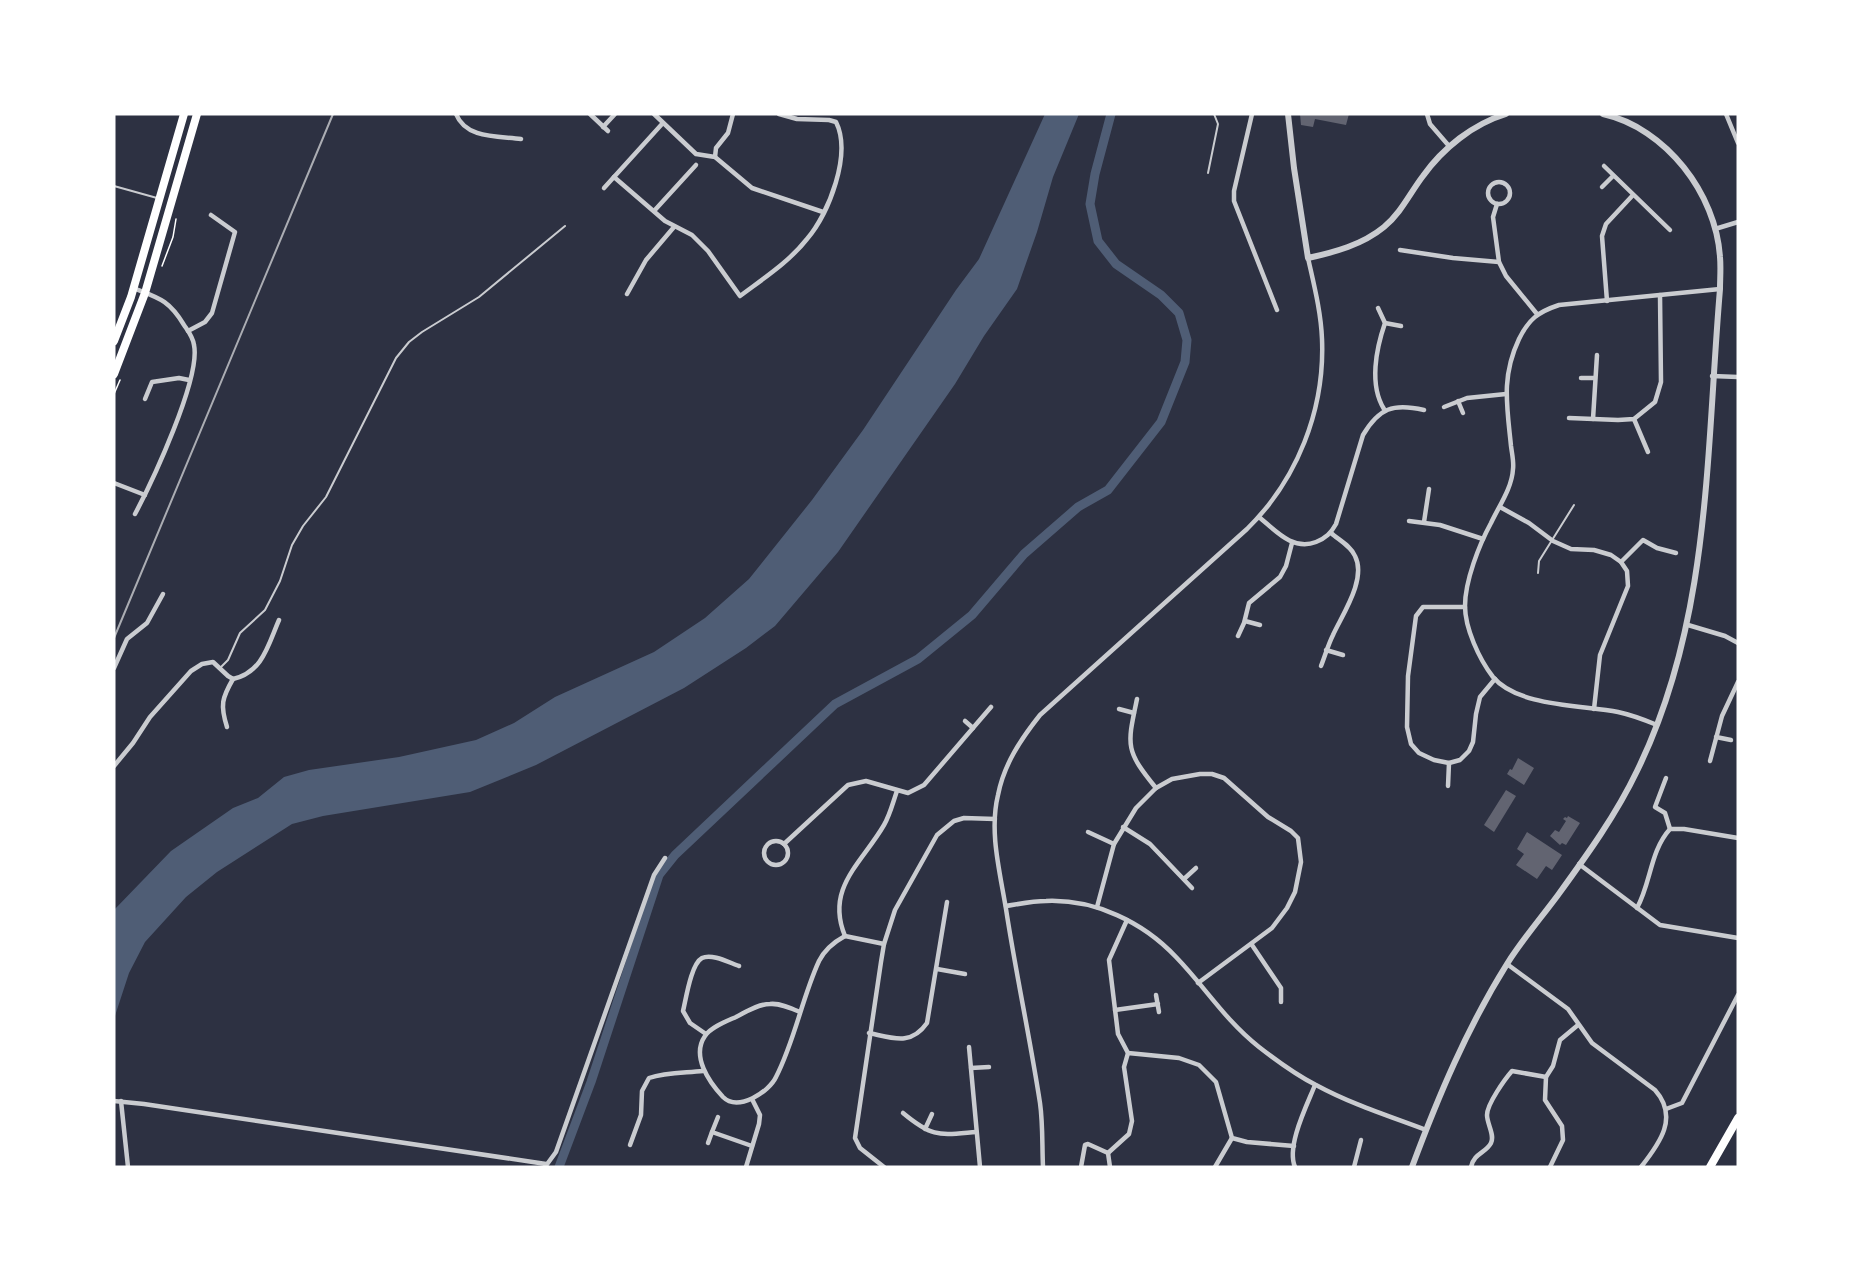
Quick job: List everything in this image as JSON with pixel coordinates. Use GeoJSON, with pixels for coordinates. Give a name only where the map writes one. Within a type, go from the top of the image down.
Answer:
{"type":"FeatureCollection","features":[{"type":"Feature","properties":{"kind":"main road"},"geometry":{"type":"LineString","coordinates":[[114,342],[133,288],[183,114]]}},
{"type":"Feature","properties":{"kind":"main road"},"geometry":{"type":"LineString","coordinates":[[114,374],[145,293],[196,114]]}},
{"type":"Feature","properties":{"kind":"main road"},"geometry":{"type":"LineString","coordinates":[[1710,1167],[1738,1118]]}},
{"type":"Feature","properties":{"kind":"street"},"geometry":{"type":"LineString","coordinates":[[456,114],[461,123],[474,133],[521,139]]}},
{"type":"Feature","properties":{"kind":"street"},"geometry":{"type":"LineString","coordinates":[[590,114],[608,131]]}},
{"type":"Feature","properties":{"kind":"street"},"geometry":{"type":"LineString","coordinates":[[603,127],[615,114]]}},
{"type":"Feature","properties":{"kind":"street"},"geometry":{"type":"LineString","coordinates":[[654,114],[696,154],[715,157],[752,188],[823,212]]}},
{"type":"Feature","properties":{"kind":"street"},"geometry":{"type":"LineString","coordinates":[[715,157],[716,148],[728,134],[733,114]]}},
{"type":"Feature","properties":{"kind":"street"},"geometry":{"type":"LineString","coordinates":[[614,177],[674,227],[692,235],[708,251],[740,296],[783,264],[808,239],[823,212],[839,172],[841,147],[837,124],[833,121],[797,119],[779,114]]}},
{"type":"Feature","properties":{"kind":"street"},"geometry":{"type":"LineString","coordinates":[[1252,114],[1234,190],[1234,201],[1277,310]]}},
{"type":"Feature","properties":{"kind":"street"},"geometry":{"type":"LineString","coordinates":[[1043,1167],[1040,1105],[996,846],[995,819],[998,795],[1007,766],[1026,732],[1040,715],[1259,517],[1288,478],[1307,439],[1320,382],[1322,339],[1288,114]]}},
{"type":"Feature","properties":{"kind":"street"},"geometry":{"type":"LineString","coordinates":[[1427,114],[1430,124],[1449,146]]}},
{"type":"Feature","properties":{"kind":"street"},"geometry":{"type":"LineString","coordinates":[[1308,258],[1339,251],[1368,238],[1385,227],[1429,168],[1449,146],[1489,119],[1506,114]]}},
{"type":"Feature","properties":{"kind":"street"},"geometry":{"type":"LineString","coordinates":[[1412,1167],[1470,1028],[1507,964],[1603,831],[1629,787],[1657,725],[1688,625],[1701,540],[1720,290],[1720,256],[1715,229],[1693,180],[1660,142],[1627,122],[1603,114]]}},
{"type":"Feature","properties":{"kind":"street"},"geometry":{"type":"LineString","coordinates":[[1726,114],[1738,143]]}},
{"type":"Feature","properties":{"kind":"street"},"geometry":{"type":"LineString","coordinates":[[604,188],[662,124]]}},
{"type":"Feature","properties":{"kind":"street"},"geometry":{"type":"LineString","coordinates":[[654,212],[696,165]]}},
{"type":"Feature","properties":{"kind":"street"},"geometry":{"type":"LineString","coordinates":[[1604,166],[1670,230]]}},
{"type":"Feature","properties":{"kind":"street"},"geometry":{"type":"LineString","coordinates":[[1602,187],[1613,176]]}},
{"type":"Feature","properties":{"kind":"street"},"geometry":{"type":"LineString","coordinates":[[1495,183],[1501,183],[1508,188],[1509,197],[1503,203],[1497,204],[1490,198],[1489,189],[1495,183]]}},
{"type":"Feature","properties":{"kind":"street"},"geometry":{"type":"LineString","coordinates":[[1607,301],[1602,236],[1606,224],[1633,195]]}},
{"type":"Feature","properties":{"kind":"street"},"geometry":{"type":"LineString","coordinates":[[1497,204],[1493,217],[1499,262],[1506,276],[1537,314]]}},
{"type":"Feature","properties":{"kind":"street"},"geometry":{"type":"LineString","coordinates":[[188,331],[205,322],[212,313],[235,232],[211,215]]}},
{"type":"Feature","properties":{"kind":"street"},"geometry":{"type":"LineString","coordinates":[[1715,229],[1738,222]]}},
{"type":"Feature","properties":{"kind":"street"},"geometry":{"type":"LineString","coordinates":[[627,294],[646,260],[674,227]]}},
{"type":"Feature","properties":{"kind":"street"},"geometry":{"type":"LineString","coordinates":[[1400,250],[1499,262]]}},
{"type":"Feature","properties":{"kind":"street"},"geometry":{"type":"LineString","coordinates":[[133,288],[168,304],[178,314],[195,347],[189,380],[161,461],[135,514]]}},
{"type":"Feature","properties":{"kind":"street"},"geometry":{"type":"LineString","coordinates":[[1657,725],[1618,712],[1545,703],[1526,697],[1495,680],[1482,661],[1472,638],[1465,607],[1468,586],[1483,539],[1510,484],[1513,469],[1506,394],[1508,368],[1515,346],[1537,314],[1559,305],[1720,290]]}},
{"type":"Feature","properties":{"kind":"street"},"geometry":{"type":"LineString","coordinates":[[1569,418],[1634,419],[1655,402],[1661,382],[1660,295]]}},
{"type":"Feature","properties":{"kind":"street"},"geometry":{"type":"LineString","coordinates":[[1378,308],[1385,323],[1378,341],[1375,372],[1378,393],[1384,409]]}},
{"type":"Feature","properties":{"kind":"street"},"geometry":{"type":"LineString","coordinates":[[1385,323],[1401,326]]}},
{"type":"Feature","properties":{"kind":"street"},"geometry":{"type":"LineString","coordinates":[[1593,419],[1597,355]]}},
{"type":"Feature","properties":{"kind":"street"},"geometry":{"type":"LineString","coordinates":[[1712,376],[1738,377]]}},
{"type":"Feature","properties":{"kind":"street"},"geometry":{"type":"LineString","coordinates":[[145,399],[152,382],[179,378],[189,380]]}},
{"type":"Feature","properties":{"kind":"street"},"geometry":{"type":"LineString","coordinates":[[1581,378],[1595,378]]}},
{"type":"Feature","properties":{"kind":"street"},"geometry":{"type":"LineString","coordinates":[[1444,407],[1467,398],[1506,394]]}},
{"type":"Feature","properties":{"kind":"street"},"geometry":{"type":"LineString","coordinates":[[1458,401],[1463,413]]}},
{"type":"Feature","properties":{"kind":"street"},"geometry":{"type":"LineString","coordinates":[[1259,517],[1292,543],[1311,544],[1331,533],[1363,435],[1369,424],[1384,409],[1407,406],[1424,410]]}},
{"type":"Feature","properties":{"kind":"street"},"geometry":{"type":"LineString","coordinates":[[1634,419],[1648,452]]}},
{"type":"Feature","properties":{"kind":"street"},"geometry":{"type":"LineString","coordinates":[[114,483],[145,495]]}},
{"type":"Feature","properties":{"kind":"street"},"geometry":{"type":"LineString","coordinates":[[1424,522],[1429,489]]}},
{"type":"Feature","properties":{"kind":"street"},"geometry":{"type":"LineString","coordinates":[[1500,507],[1529,523],[1553,541],[1571,549],[1603,552],[1621,562],[1627,571],[1628,586],[1600,655],[1594,709]]}},
{"type":"Feature","properties":{"kind":"street"},"geometry":{"type":"LineString","coordinates":[[1408,521],[1440,525],[1483,539]]}},
{"type":"Feature","properties":{"kind":"street"},"geometry":{"type":"LineString","coordinates":[[1321,666],[1326,650],[1350,600],[1358,572],[1356,556],[1331,533]]}},
{"type":"Feature","properties":{"kind":"street"},"geometry":{"type":"LineString","coordinates":[[1621,562],[1643,540],[1657,548],[1676,553]]}},
{"type":"Feature","properties":{"kind":"street"},"geometry":{"type":"LineString","coordinates":[[1238,636],[1250,603],[1280,577],[1286,566],[1292,543]]}},
{"type":"Feature","properties":{"kind":"street"},"geometry":{"type":"LineString","coordinates":[[114,668],[127,639],[147,623],[163,594]]}},
{"type":"Feature","properties":{"kind":"street"},"geometry":{"type":"LineString","coordinates":[[1465,607],[1423,607],[1416,616],[1408,676],[1407,727],[1410,744],[1419,753],[1434,760],[1449,763],[1460,760],[1469,751],[1473,742],[1480,697],[1495,680]]}},
{"type":"Feature","properties":{"kind":"street"},"geometry":{"type":"LineString","coordinates":[[227,726],[221,708],[225,693],[233,679],[250,674],[259,665],[279,620]]}},
{"type":"Feature","properties":{"kind":"street"},"geometry":{"type":"LineString","coordinates":[[1245,621],[1260,625]]}},
{"type":"Feature","properties":{"kind":"street"},"geometry":{"type":"LineString","coordinates":[[1688,625],[1736,642],[1738,633]]}},
{"type":"Feature","properties":{"kind":"street"},"geometry":{"type":"LineString","coordinates":[[1326,650],[1342,655]]}},
{"type":"Feature","properties":{"kind":"street"},"geometry":{"type":"LineString","coordinates":[[114,766],[150,717],[191,671],[202,664],[213,662],[233,679]]}},
{"type":"Feature","properties":{"kind":"street"},"geometry":{"type":"LineString","coordinates":[[1710,761],[1722,716],[1738,682]]}},
{"type":"Feature","properties":{"kind":"street"},"geometry":{"type":"LineString","coordinates":[[1137,699],[1129,736],[1132,753],[1139,767],[1156,788]]}},
{"type":"Feature","properties":{"kind":"street"},"geometry":{"type":"LineString","coordinates":[[784,844],[848,785],[867,781],[908,793],[924,785],[935,775],[991,707]]}},
{"type":"Feature","properties":{"kind":"street"},"geometry":{"type":"LineString","coordinates":[[1119,709],[1134,713]]}},
{"type":"Feature","properties":{"kind":"street"},"geometry":{"type":"LineString","coordinates":[[965,721],[973,728]]}},
{"type":"Feature","properties":{"kind":"street"},"geometry":{"type":"LineString","coordinates":[[1716,737],[1731,740]]}},
{"type":"Feature","properties":{"kind":"street"},"geometry":{"type":"LineString","coordinates":[[1448,786],[1449,763]]}},
{"type":"Feature","properties":{"kind":"street"},"geometry":{"type":"LineString","coordinates":[[1096,907],[1114,844],[1136,808],[1156,788],[1172,779],[1200,774],[1224,778],[1268,817],[1298,838],[1301,862],[1295,892],[1287,908],[1272,928],[1198,984]]}},
{"type":"Feature","properties":{"kind":"street"},"geometry":{"type":"LineString","coordinates":[[1666,778],[1655,807],[1665,813],[1670,829]]}},
{"type":"Feature","properties":{"kind":"street"},"geometry":{"type":"LineString","coordinates":[[845,936],[838,908],[840,893],[846,880],[886,823],[897,790]]}},
{"type":"Feature","properties":{"kind":"street"},"geometry":{"type":"LineString","coordinates":[[884,1167],[860,1148],[855,1137],[884,944],[895,910],[937,835],[954,820],[995,819]]}},
{"type":"Feature","properties":{"kind":"street"},"geometry":{"type":"LineString","coordinates":[[1123,827],[1150,844],[1192,888]]}},
{"type":"Feature","properties":{"kind":"street"},"geometry":{"type":"LineString","coordinates":[[1637,908],[1643,897],[1659,843],[1670,829]]}},
{"type":"Feature","properties":{"kind":"street"},"geometry":{"type":"LineString","coordinates":[[1670,829],[1738,838]]}},
{"type":"Feature","properties":{"kind":"street"},"geometry":{"type":"LineString","coordinates":[[1088,832],[1114,844]]}},
{"type":"Feature","properties":{"kind":"street"},"geometry":{"type":"LineString","coordinates":[[778,841],[784,844],[788,854],[783,862],[776,865],[767,861],[764,854],[767,844],[778,841]]}},
{"type":"Feature","properties":{"kind":"street"},"geometry":{"type":"LineString","coordinates":[[114,1101],[545,1165],[556,1152],[654,875],[665,858]]}},
{"type":"Feature","properties":{"kind":"street"},"geometry":{"type":"LineString","coordinates":[[1579,864],[1660,925],[1738,939]]}},
{"type":"Feature","properties":{"kind":"street"},"geometry":{"type":"LineString","coordinates":[[1184,879],[1196,868]]}},
{"type":"Feature","properties":{"kind":"street"},"geometry":{"type":"LineString","coordinates":[[1006,906],[1046,901],[1071,902],[1096,907],[1127,920],[1155,937],[1177,957],[1236,1028],[1259,1047],[1316,1085],[1426,1130]]}},
{"type":"Feature","properties":{"kind":"street"},"geometry":{"type":"LineString","coordinates":[[869,1033],[906,1039],[922,1030],[927,1023],[947,902]]}},
{"type":"Feature","properties":{"kind":"street"},"geometry":{"type":"LineString","coordinates":[[1108,1153],[1129,1134],[1132,1121],[1124,1067],[1128,1053],[1118,1034],[1109,960],[1127,920]]}},
{"type":"Feature","properties":{"kind":"street"},"geometry":{"type":"LineString","coordinates":[[800,1012],[780,1005],[768,1004],[726,1022],[705,1034],[701,1045],[703,1071],[724,1099],[741,1102],[752,1099],[776,1079],[819,960],[831,944],[845,936],[884,944]]}},
{"type":"Feature","properties":{"kind":"street"},"geometry":{"type":"LineString","coordinates":[[1252,945],[1281,988],[1281,1002]]}},
{"type":"Feature","properties":{"kind":"street"},"geometry":{"type":"LineString","coordinates":[[705,1034],[690,1023],[683,1011],[697,964],[703,958],[710,957],[739,966]]}},
{"type":"Feature","properties":{"kind":"street"},"geometry":{"type":"LineString","coordinates":[[1507,964],[1568,1009],[1592,1043],[1655,1090],[1662,1098],[1667,1120],[1654,1151],[1641,1167]]}},
{"type":"Feature","properties":{"kind":"street"},"geometry":{"type":"LineString","coordinates":[[937,969],[965,974]]}},
{"type":"Feature","properties":{"kind":"street"},"geometry":{"type":"LineString","coordinates":[[1666,1109],[1682,1103],[1738,994]]}},
{"type":"Feature","properties":{"kind":"street"},"geometry":{"type":"LineString","coordinates":[[1156,995],[1159,1012]]}},
{"type":"Feature","properties":{"kind":"street"},"geometry":{"type":"LineString","coordinates":[[1115,1010],[1158,1004]]}},
{"type":"Feature","properties":{"kind":"street"},"geometry":{"type":"LineString","coordinates":[[1550,1167],[1563,1140],[1562,1126],[1545,1100],[1546,1077],[1553,1066],[1560,1040],[1578,1025]]}},
{"type":"Feature","properties":{"kind":"street"},"geometry":{"type":"LineString","coordinates":[[969,1047],[980,1167]]}},
{"type":"Feature","properties":{"kind":"street"},"geometry":{"type":"LineString","coordinates":[[1128,1053],[1179,1058],[1199,1065],[1216,1082],[1232,1138],[1215,1167]]}},
{"type":"Feature","properties":{"kind":"street"},"geometry":{"type":"LineString","coordinates":[[971,1068],[989,1067]]}},
{"type":"Feature","properties":{"kind":"street"},"geometry":{"type":"LineString","coordinates":[[630,1145],[641,1115],[642,1091],[648,1078],[662,1073],[674,1075],[703,1071]]}},
{"type":"Feature","properties":{"kind":"street"},"geometry":{"type":"LineString","coordinates":[[1471,1167],[1473,1159],[1491,1144],[1492,1137],[1487,1115],[1489,1105],[1507,1076],[1512,1071],[1546,1077]]}},
{"type":"Feature","properties":{"kind":"street"},"geometry":{"type":"LineString","coordinates":[[1295,1167],[1294,1146],[1300,1122],[1316,1085]]}},
{"type":"Feature","properties":{"kind":"street"},"geometry":{"type":"LineString","coordinates":[[746,1167],[760,1115],[752,1099]]}},
{"type":"Feature","properties":{"kind":"street"},"geometry":{"type":"LineString","coordinates":[[121,1101],[128,1167]]}},
{"type":"Feature","properties":{"kind":"street"},"geometry":{"type":"LineString","coordinates":[[903,1113],[925,1129],[941,1135],[976,1132]]}},
{"type":"Feature","properties":{"kind":"street"},"geometry":{"type":"LineString","coordinates":[[925,1129],[932,1114]]}},
{"type":"Feature","properties":{"kind":"street"},"geometry":{"type":"LineString","coordinates":[[708,1143],[718,1117]]}},
{"type":"Feature","properties":{"kind":"street"},"geometry":{"type":"LineString","coordinates":[[712,1132],[752,1146]]}},
{"type":"Feature","properties":{"kind":"street"},"geometry":{"type":"LineString","coordinates":[[1232,1138],[1247,1142],[1294,1146]]}},
{"type":"Feature","properties":{"kind":"street"},"geometry":{"type":"LineString","coordinates":[[1354,1167],[1361,1140]]}},
{"type":"Feature","properties":{"kind":"street"},"geometry":{"type":"LineString","coordinates":[[1081,1167],[1085,1145],[1088,1144],[1108,1153]]}},
{"type":"Feature","properties":{"kind":"street"},"geometry":{"type":"LineString","coordinates":[[1108,1153],[1110,1167]]}},
{"type":"Feature","properties":{"kind":"lane"},"geometry":{"type":"LineString","coordinates":[[1208,173],[1218,124],[1214,114]]}},
{"type":"Feature","properties":{"kind":"lane"},"geometry":{"type":"LineString","coordinates":[[114,186],[159,199]]}},
{"type":"Feature","properties":{"kind":"lane"},"geometry":{"type":"LineString","coordinates":[[220,668],[228,660],[240,633],[265,610],[280,581],[292,545],[303,526],[326,497],[396,358],[409,342],[479,297],[566,226]]}},
{"type":"Feature","properties":{"kind":"lane"},"geometry":{"type":"LineString","coordinates":[[1538,573],[1539,561],[1574,505]]}},
{"type":"Feature","properties":{"kind":"water"},"geometry":{"type":"Polygon","coordinates":[[[1045,114],[1079,114],[1053,177],[1017,289],[984,336],[955,384],[838,552],[775,626],[746,648],[684,688],[536,765],[470,792],[323,816],[292,824],[217,872],[186,897],[145,942],[129,973],[114,1019],[114,910],[171,851],[233,808],[258,798],[284,777],[309,770],[399,757],[476,740],[514,723],[555,697],[654,652],[705,618],[749,579],[812,500],[863,430],[979,259],[1045,114]]]}},
{"type":"Feature","properties":{"kind":"building"},"geometry":{"type":"Polygon","coordinates":[[[1300,114],[1349,114],[1346,125],[1315,119],[1313,127],[1301,125],[1300,114]]]}},
{"type":"Feature","properties":{"kind":"building"},"geometry":{"type":"Polygon","coordinates":[[[1518,758],[1534,768],[1524,785],[1507,774],[1510,769],[1512,770],[1518,758]]]}},
{"type":"Feature","properties":{"kind":"building"},"geometry":{"type":"Polygon","coordinates":[[[1506,790],[1516,796],[1494,832],[1484,825],[1506,790]]]}},
{"type":"Feature","properties":{"kind":"building"},"geometry":{"type":"Polygon","coordinates":[[[1568,816],[1580,823],[1566,845],[1562,843],[1560,845],[1550,836],[1555,830],[1559,832],[1566,821],[1563,819],[1568,816]]]}},
{"type":"Feature","properties":{"kind":"building"},"geometry":{"type":"Polygon","coordinates":[[[1527,832],[1562,855],[1552,870],[1546,866],[1537,879],[1516,865],[1524,854],[1517,849],[1527,832]]]}},
{"type":"Feature","properties":{"kind":"waterway"},"geometry":{"type":"LineString","coordinates":[[559,1167],[591,1082],[659,875],[675,855],[835,704],[918,659],[972,615],[1024,554],[1078,507],[1108,490],[1161,422],[1185,362],[1187,340],[1179,313],[1161,295],[1116,264],[1098,241],[1090,204],[1095,174],[1111,114]]}},
{"type":"Feature","properties":{"kind":"railway"},"geometry":{"type":"LineString","coordinates":[[114,638],[333,114]]}}]}
